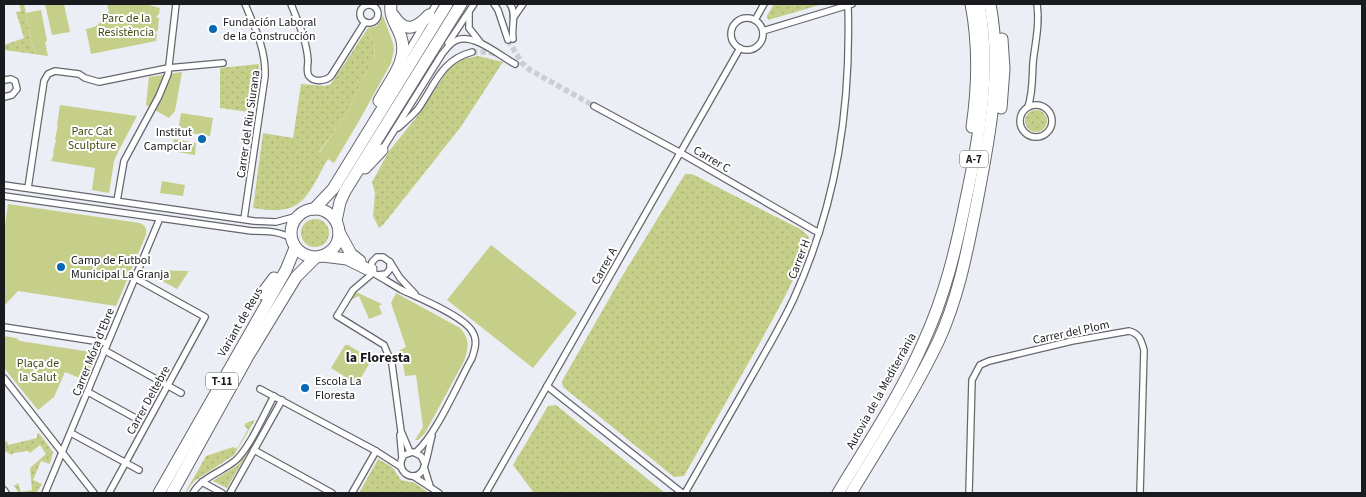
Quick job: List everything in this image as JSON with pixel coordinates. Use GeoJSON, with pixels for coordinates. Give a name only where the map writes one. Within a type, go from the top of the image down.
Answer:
{"type":"FeatureCollection","features":[{"type":"Feature","properties":{"kind":"highway"},"geometry":{"type":"LineString","coordinates":[[352,154],[447,4]]}},
{"type":"Feature","properties":{"kind":"highway"},"geometry":{"type":"LineString","coordinates":[[937,311],[938,297],[957,220],[974,116],[977,62],[971,4]]}},
{"type":"Feature","properties":{"kind":"highway","name":"Autovia de la Mediterrània"},"geometry":{"type":"LineString","coordinates":[[838,493],[907,376],[937,311],[947,284],[977,146],[982,111],[985,57],[979,4]]}},
{"type":"Feature","properties":{"kind":"highway","name":"Autovia de la Mediterrània"},"geometry":{"type":"LineString","coordinates":[[851,493],[902,407],[934,348],[960,281],[992,117],[996,72],[990,4]]}},
{"type":"Feature","properties":{"kind":"highway"},"geometry":{"type":"LineString","coordinates":[[960,281],[965,274],[971,252],[1000,115],[1004,69],[1002,28],[998,4]]}},
{"type":"Feature","properties":{"kind":"highway"},"geometry":{"type":"LineString","coordinates":[[391,7],[398,23],[412,28],[418,26],[429,15]]}},
{"type":"Feature","properties":{"kind":"highway"},"geometry":{"type":"LineString","coordinates":[[314,209],[333,189],[386,87],[400,65],[403,52],[402,43],[392,20],[391,7]]}},
{"type":"Feature","properties":{"kind":"highway","name":"T-11"},"geometry":{"type":"LineString","coordinates":[[319,257],[331,252],[337,245],[340,202],[465,7]]}},
{"type":"Feature","properties":{"kind":"highway"},"geometry":{"type":"LineString","coordinates":[[353,182],[382,150]]}},
{"type":"Feature","properties":{"kind":"highway"},"geometry":{"type":"LineString","coordinates":[[298,216],[314,209],[327,212],[338,226],[351,254],[373,270]]}},
{"type":"Feature","properties":{"kind":"highway","name":"T-11"},"geometry":{"type":"LineString","coordinates":[[286,270],[294,243],[292,226],[298,216]]}},
{"type":"Feature","properties":{"kind":"highway"},"geometry":{"type":"LineString","coordinates":[[294,243],[304,255],[347,259],[373,270]]}},
{"type":"Feature","properties":{"kind":"highway","name":"Variant de Reus"},"geometry":{"type":"LineString","coordinates":[[172,493],[248,356],[296,277],[319,257]]}},
{"type":"Feature","properties":{"kind":"highway"},"geometry":{"type":"LineString","coordinates":[[262,294],[282,268],[286,270]]}},
{"type":"Feature","properties":{"kind":"highway","name":"Variant de Reus"},"geometry":{"type":"LineString","coordinates":[[159,493],[286,270]]}},
{"type":"Feature","properties":{"kind":"highway"},"geometry":{"type":"LineString","coordinates":[[250,368],[275,320],[274,314]]}},
{"type":"Feature","properties":{"kind":"street"},"geometry":{"type":"LineString","coordinates":[[110,211],[124,161],[165,84],[176,4]]}},
{"type":"Feature","properties":{"kind":"street","name":"Carrer del Riu Siurana"},"geometry":{"type":"LineString","coordinates":[[244,220],[266,62],[262,46],[245,4]]}},
{"type":"Feature","properties":{"kind":"street"},"geometry":{"type":"LineString","coordinates":[[291,4],[305,42],[309,76],[313,79],[324,80],[331,76],[365,22]]}},
{"type":"Feature","properties":{"kind":"street"},"geometry":{"type":"LineString","coordinates":[[400,65],[436,4]]}},
{"type":"Feature","properties":{"kind":"street"},"geometry":{"type":"LineString","coordinates":[[382,150],[442,54],[465,7],[474,4]]}},
{"type":"Feature","properties":{"kind":"street"},"geometry":{"type":"LineString","coordinates":[[494,4],[511,40],[513,19],[510,4]]}},
{"type":"Feature","properties":{"kind":"street"},"geometry":{"type":"LineString","coordinates":[[513,19],[523,4]]}},
{"type":"Feature","properties":{"kind":"street"},"geometry":{"type":"LineString","coordinates":[[755,20],[764,4]]}},
{"type":"Feature","properties":{"kind":"street"},"geometry":{"type":"LineString","coordinates":[[763,30],[850,4]]}},
{"type":"Feature","properties":{"kind":"street","name":"Carrer H"},"geometry":{"type":"LineString","coordinates":[[683,493],[794,299],[810,261],[828,204],[841,144],[847,92],[850,4]]}},
{"type":"Feature","properties":{"kind":"street"},"geometry":{"type":"LineString","coordinates":[[1028,107],[1032,105],[1040,106],[1048,110],[1052,123],[1047,132],[1037,137],[1027,134],[1021,126],[1021,115],[1028,107],[1032,96],[1034,57],[1039,24],[1037,4]]}},
{"type":"Feature","properties":{"kind":"street"},"geometry":{"type":"LineString","coordinates":[[362,5],[375,5],[378,11],[376,19],[371,22],[365,22],[360,14],[362,5]]}},
{"type":"Feature","properties":{"kind":"street"},"geometry":{"type":"LineString","coordinates":[[465,7],[469,28],[481,44]]}},
{"type":"Feature","properties":{"kind":"street"},"geometry":{"type":"LineString","coordinates":[[744,18],[755,20],[763,30],[762,40],[758,46],[749,50],[740,48],[732,38],[731,33],[734,24],[744,18]]}},
{"type":"Feature","properties":{"kind":"street"},"geometry":{"type":"LineString","coordinates":[[442,54],[457,40],[467,39],[481,44],[515,64]]}},
{"type":"Feature","properties":{"kind":"street","name":"Carrer A"},"geometry":{"type":"LineString","coordinates":[[486,493],[740,48]]}},
{"type":"Feature","properties":{"kind":"street"},"geometry":{"type":"LineString","coordinates":[[393,132],[418,109],[446,65],[456,58],[472,52]]}},
{"type":"Feature","properties":{"kind":"street"},"geometry":{"type":"LineString","coordinates":[[28,188],[44,81],[48,74],[55,71],[79,74],[99,82],[168,68],[224,63]]}},
{"type":"Feature","properties":{"kind":"street"},"geometry":{"type":"LineString","coordinates":[[4,80],[11,79],[15,81],[17,89],[12,95],[4,97]]}},
{"type":"Feature","properties":{"kind":"street"},"geometry":{"type":"LineString","coordinates":[[1032,86],[1040,106]]}},
{"type":"Feature","properties":{"kind":"street","name":"Carrer C"},"geometry":{"type":"LineString","coordinates":[[594,106],[679,152],[819,233]]}},
{"type":"Feature","properties":{"kind":"street"},"geometry":{"type":"LineString","coordinates":[[4,185],[244,220],[276,222],[298,216]]}},
{"type":"Feature","properties":{"kind":"street"},"geometry":{"type":"LineString","coordinates":[[4,196],[252,232],[271,231],[285,234],[294,243]]}},
{"type":"Feature","properties":{"kind":"street","name":"Carrer Móra d'Ebre"},"geometry":{"type":"LineString","coordinates":[[45,493],[160,218]]}},
{"type":"Feature","properties":{"kind":"street"},"geometry":{"type":"LineString","coordinates":[[416,296],[400,278],[390,262],[380,256],[375,258],[373,270],[353,290],[337,316],[384,346],[392,364],[401,430],[401,461],[404,473],[413,476],[439,493]]}},
{"type":"Feature","properties":{"kind":"street"},"geometry":{"type":"LineString","coordinates":[[373,270],[383,275],[388,272],[390,262]]}},
{"type":"Feature","properties":{"kind":"street"},"geometry":{"type":"LineString","coordinates":[[373,270],[401,290],[416,296],[468,326],[473,332],[476,341],[472,358],[435,427],[422,447],[401,461]]}},
{"type":"Feature","properties":{"kind":"street","name":"Carrer Deltebre"},"geometry":{"type":"LineString","coordinates":[[108,493],[205,317],[135,278]]}},
{"type":"Feature","properties":{"kind":"street"},"geometry":{"type":"LineString","coordinates":[[4,327],[107,343]]}},
{"type":"Feature","properties":{"kind":"street","name":"Carrer del Plom"},"geometry":{"type":"LineString","coordinates":[[968,493],[972,380],[980,365],[989,361],[1072,341],[1129,331],[1136,333],[1141,339],[1144,350],[1140,493]]}},
{"type":"Feature","properties":{"kind":"street"},"geometry":{"type":"LineString","coordinates":[[104,350],[181,393]]}},
{"type":"Feature","properties":{"kind":"street"},"geometry":{"type":"LineString","coordinates":[[4,378],[94,493]]}},
{"type":"Feature","properties":{"kind":"street"},"geometry":{"type":"LineString","coordinates":[[547,386],[683,493]]}},
{"type":"Feature","properties":{"kind":"street"},"geometry":{"type":"LineString","coordinates":[[260,389],[376,451],[401,461]]}},
{"type":"Feature","properties":{"kind":"street"},"geometry":{"type":"LineString","coordinates":[[88,392],[139,420]]}},
{"type":"Feature","properties":{"kind":"street"},"geometry":{"type":"LineString","coordinates":[[193,493],[198,485],[238,458],[274,396]]}},
{"type":"Feature","properties":{"kind":"street"},"geometry":{"type":"LineString","coordinates":[[230,493],[282,400]]}},
{"type":"Feature","properties":{"kind":"street"},"geometry":{"type":"LineString","coordinates":[[413,476],[420,474],[424,466],[435,427]]}},
{"type":"Feature","properties":{"kind":"street"},"geometry":{"type":"LineString","coordinates":[[401,430],[413,452],[423,458],[430,486]]}},
{"type":"Feature","properties":{"kind":"street"},"geometry":{"type":"LineString","coordinates":[[71,432],[139,470]]}},
{"type":"Feature","properties":{"kind":"street"},"geometry":{"type":"LineString","coordinates":[[254,450],[332,493]]}},
{"type":"Feature","properties":{"kind":"street"},"geometry":{"type":"LineString","coordinates":[[352,493],[376,451]]}},
{"type":"Feature","properties":{"kind":"street"},"geometry":{"type":"LineString","coordinates":[[202,482],[222,493]]}},
{"type":"Feature","properties":{"kind":"green space"},"geometry":{"type":"Polygon","coordinates":[[[19,4],[24,4],[34,54],[4,50],[4,45],[24,38],[16,12],[21,11],[19,4]]]}},
{"type":"Feature","properties":{"kind":"green space"},"geometry":{"type":"Polygon","coordinates":[[[45,4],[64,4],[70,32],[52,35],[45,4]]]}},
{"type":"Feature","properties":{"kind":"green space","name":"Parc de la Resistència"},"geometry":{"type":"Polygon","coordinates":[[[107,4],[145,4],[160,8],[159,14],[156,17],[159,18],[158,30],[155,33],[157,34],[156,41],[91,54],[86,29],[98,25],[104,13],[109,12],[107,4]]]}},
{"type":"Feature","properties":{"kind":"green space"},"geometry":{"type":"Polygon","coordinates":[[[774,4],[823,4],[768,20],[767,16],[774,4]]]}},
{"type":"Feature","properties":{"kind":"green space"},"geometry":{"type":"Polygon","coordinates":[[[41,10],[48,56],[34,54],[26,13],[41,10]]]}},
{"type":"Feature","properties":{"kind":"green space"},"geometry":{"type":"Polygon","coordinates":[[[383,16],[393,43],[394,50],[391,63],[334,163],[319,153],[343,119],[374,59],[375,47],[368,28],[377,26],[383,16]]]}},
{"type":"Feature","properties":{"kind":"green space"},"geometry":{"type":"Polygon","coordinates":[[[368,28],[375,47],[374,59],[343,119],[319,152],[328,159],[308,194],[293,206],[283,209],[253,208],[263,133],[293,138],[301,84],[325,86],[331,84],[368,28]]]}},
{"type":"Feature","properties":{"kind":"green space"},"geometry":{"type":"Polygon","coordinates":[[[478,56],[503,62],[460,128],[379,228],[373,216],[375,193],[372,182],[389,151],[416,118],[450,67],[463,59],[478,56]]]}},
{"type":"Feature","properties":{"kind":"green space"},"geometry":{"type":"Polygon","coordinates":[[[259,64],[256,94],[251,93],[249,112],[220,108],[220,68],[259,64]]]}},
{"type":"Feature","properties":{"kind":"green space"},"geometry":{"type":"Polygon","coordinates":[[[182,72],[175,111],[169,118],[146,105],[149,77],[182,72]]]}},
{"type":"Feature","properties":{"kind":"green space","name":"Parc Cat Sculpture"},"geometry":{"type":"Polygon","coordinates":[[[60,105],[137,116],[114,161],[109,193],[92,190],[95,168],[51,161],[54,154],[60,105]]]}},
{"type":"Feature","properties":{"kind":"green space"},"geometry":{"type":"Polygon","coordinates":[[[1036,110],[1044,113],[1047,121],[1044,129],[1036,132],[1028,129],[1025,121],[1028,113],[1036,110]]]}},
{"type":"Feature","properties":{"kind":"green space"},"geometry":{"type":"Polygon","coordinates":[[[181,113],[213,118],[210,136],[178,131],[181,113]]]}},
{"type":"Feature","properties":{"kind":"green space"},"geometry":{"type":"Polygon","coordinates":[[[174,139],[196,143],[195,155],[172,151],[174,139]]]}},
{"type":"Feature","properties":{"kind":"green space"},"geometry":{"type":"Polygon","coordinates":[[[685,174],[692,174],[802,230],[809,237],[795,276],[762,339],[684,476],[674,477],[563,387],[562,381],[621,278],[685,174]]]}},
{"type":"Feature","properties":{"kind":"green space"},"geometry":{"type":"Polygon","coordinates":[[[162,181],[185,185],[183,196],[160,193],[162,181]]]}},
{"type":"Feature","properties":{"kind":"green space"},"geometry":{"type":"Polygon","coordinates":[[[8,204],[144,225],[146,235],[116,306],[18,291],[4,306],[4,232],[8,204]]]}},
{"type":"Feature","properties":{"kind":"green space"},"geometry":{"type":"Polygon","coordinates":[[[315,219],[325,223],[329,233],[325,243],[315,247],[305,243],[301,233],[305,223],[315,219]]]}},
{"type":"Feature","properties":{"kind":"green space"},"geometry":{"type":"Polygon","coordinates":[[[491,245],[577,313],[533,368],[447,300],[491,245]]]}},
{"type":"Feature","properties":{"kind":"green space"},"geometry":{"type":"Polygon","coordinates":[[[145,270],[189,271],[177,289],[145,270]]]}},
{"type":"Feature","properties":{"kind":"green space"},"geometry":{"type":"Polygon","coordinates":[[[356,292],[382,304],[379,306],[382,314],[369,319],[359,296],[351,300],[356,292]]]}},
{"type":"Feature","properties":{"kind":"green space"},"geometry":{"type":"Polygon","coordinates":[[[396,293],[460,328],[466,336],[468,344],[464,361],[425,433],[418,440],[415,440],[423,427],[416,375],[405,376],[398,351],[406,347],[391,303],[396,293]]]}},
{"type":"Feature","properties":{"kind":"green space","name":"Plaça de la Salut"},"geometry":{"type":"Polygon","coordinates":[[[4,336],[16,338],[20,341],[91,352],[94,354],[94,358],[85,380],[65,372],[54,397],[38,410],[4,368],[4,336]]]}},
{"type":"Feature","properties":{"kind":"green space"},"geometry":{"type":"Polygon","coordinates":[[[345,345],[370,358],[371,361],[357,384],[331,368],[345,345]]]}},
{"type":"Feature","properties":{"kind":"green space"},"geometry":{"type":"Polygon","coordinates":[[[556,405],[665,493],[534,493],[513,465],[548,406],[556,405]]]}},
{"type":"Feature","properties":{"kind":"green space"},"geometry":{"type":"Polygon","coordinates":[[[255,420],[234,455],[193,482],[185,493],[206,456],[233,447],[237,449],[248,429],[244,426],[246,423],[255,420]]]}},
{"type":"Feature","properties":{"kind":"green space"},"geometry":{"type":"Polygon","coordinates":[[[39,433],[53,452],[50,464],[41,461],[33,480],[42,484],[37,492],[19,493],[14,486],[18,483],[21,492],[32,490],[30,468],[46,454],[40,445],[30,453],[28,451],[13,453],[12,455],[4,451],[4,442],[7,441],[8,445],[37,438],[39,433]]]}},
{"type":"Feature","properties":{"kind":"green space"},"geometry":{"type":"Polygon","coordinates":[[[252,443],[227,488],[213,481],[239,464],[252,443]]]}},
{"type":"Feature","properties":{"kind":"green space"},"geometry":{"type":"Polygon","coordinates":[[[378,459],[392,467],[401,480],[415,483],[429,493],[359,493],[378,459]]]}},
{"type":"Feature","properties":{"kind":"tunnel"},"geometry":{"type":"LineString","coordinates":[[508,40],[522,63],[530,70],[594,106]]}},
{"type":"Feature","properties":{"kind":"tunnel"},"geometry":{"type":"LineString","coordinates":[[472,52],[497,54]]}},
{"type":"Feature","properties":{"kind":"place","name":"Fundación Laboral de la Construcción"},"geometry":{"type":"Point","coordinates":[213,29]}},
{"type":"Feature","properties":{"kind":"place","name":"Institut Campclar"},"geometry":{"type":"Point","coordinates":[202,139]}},
{"type":"Feature","properties":{"kind":"place","name":"Camp de Futbol Municipal La Granja"},"geometry":{"type":"Point","coordinates":[61,267]}},
{"type":"Feature","properties":{"kind":"place","name":"Escola La Floresta"},"geometry":{"type":"Point","coordinates":[305,388]}},
{"type":"Feature","properties":{"kind":"district","name":"la Floresta"},"geometry":{"type":"Point","coordinates":[378,357]}}]}
